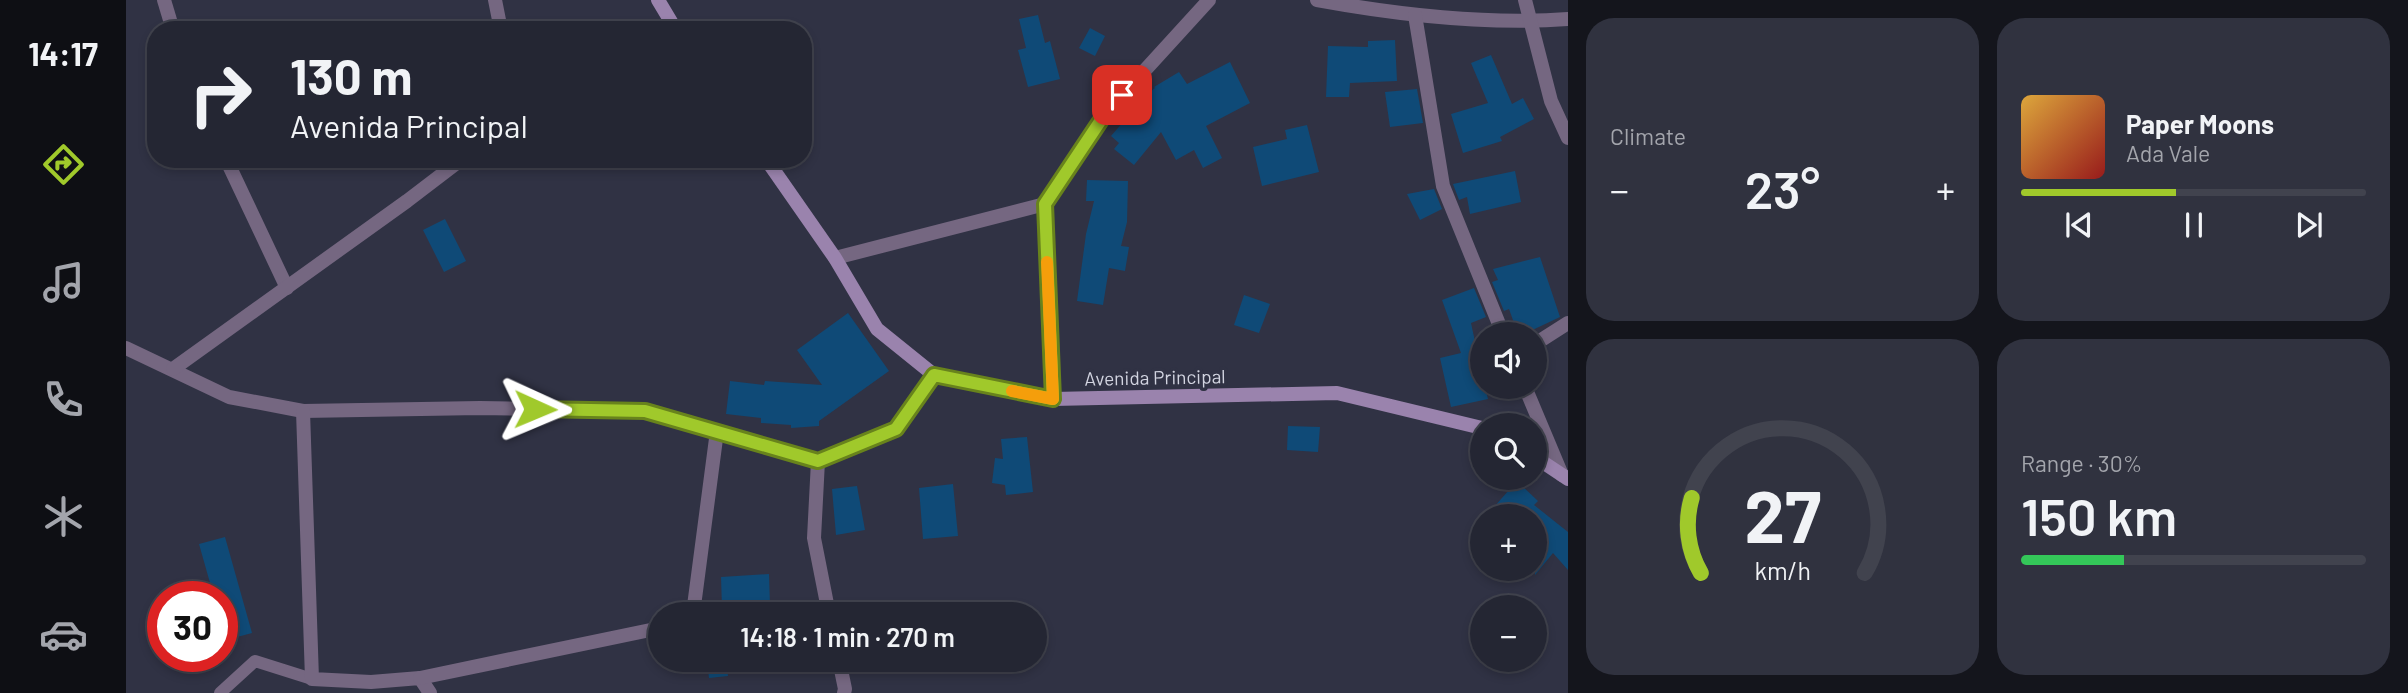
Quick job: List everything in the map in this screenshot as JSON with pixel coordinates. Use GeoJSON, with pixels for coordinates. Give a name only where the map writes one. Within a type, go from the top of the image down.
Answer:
{"type":"FeatureCollection","features":[{"type":"Feature","properties":{"kind":"main road"},"geometry":{"type":"LineString","coordinates":[[658,0],[671,21]]}},
{"type":"Feature","properties":{"kind":"main road","name":"Avenida Principal"},"geometry":{"type":"LineString","coordinates":[[772,168],[835,258],[877,329],[934,375],[1053,399],[1337,393],[1470,425]]}},
{"type":"Feature","properties":{"kind":"main road"},"geometry":{"type":"LineString","coordinates":[[1547,465],[1565,477]]}},
{"type":"Feature","properties":{"kind":"street"},"geometry":{"type":"LineString","coordinates":[[164,0],[170,21]]}},
{"type":"Feature","properties":{"kind":"street"},"geometry":{"type":"LineString","coordinates":[[495,0],[499,21]]}},
{"type":"Feature","properties":{"kind":"street"},"geometry":{"type":"LineString","coordinates":[[1053,399],[1045,204],[1105,114],[1209,0]]}},
{"type":"Feature","properties":{"kind":"street"},"geometry":{"type":"LineString","coordinates":[[1317,0],[1415,15],[1529,22],[1568,19]]}},
{"type":"Feature","properties":{"kind":"street"},"geometry":{"type":"LineString","coordinates":[[1525,0],[1551,102],[1568,138]]}},
{"type":"Feature","properties":{"kind":"street"},"geometry":{"type":"LineString","coordinates":[[1415,15],[1443,186],[1498,322]]}},
{"type":"Feature","properties":{"kind":"street"},"geometry":{"type":"LineString","coordinates":[[230,168],[287,288]]}},
{"type":"Feature","properties":{"kind":"street"},"geometry":{"type":"LineString","coordinates":[[173,369],[450,168]]}},
{"type":"Feature","properties":{"kind":"street"},"geometry":{"type":"LineString","coordinates":[[835,258],[1045,204]]}},
{"type":"Feature","properties":{"kind":"street"},"geometry":{"type":"LineString","coordinates":[[1547,336],[1568,323]]}},
{"type":"Feature","properties":{"kind":"street"},"geometry":{"type":"LineString","coordinates":[[126,348],[229,397],[303,411],[480,408],[645,411],[818,461],[896,429],[934,375]]}},
{"type":"Feature","properties":{"kind":"street"},"geometry":{"type":"LineString","coordinates":[[1530,399],[1565,477]]}},
{"type":"Feature","properties":{"kind":"street"},"geometry":{"type":"LineString","coordinates":[[303,411],[312,679],[371,682],[420,678],[648,630]]}},
{"type":"Feature","properties":{"kind":"street"},"geometry":{"type":"LineString","coordinates":[[695,602],[717,430]]}},
{"type":"Feature","properties":{"kind":"street"},"geometry":{"type":"LineString","coordinates":[[818,461],[814,538],[827,602]]}},
{"type":"Feature","properties":{"kind":"street"},"geometry":{"type":"LineString","coordinates":[[841,672],[844,693]]}},
{"type":"Feature","properties":{"kind":"street"},"geometry":{"type":"LineString","coordinates":[[420,678],[429,693]]}},
{"type":"Feature","properties":{"kind":"lane"},"geometry":{"type":"LineString","coordinates":[[220,693],[255,661],[312,679]]}},
{"type":"Feature","properties":{"kind":"building"},"geometry":{"type":"Polygon","coordinates":[[[1038,15],[1045,43],[1050,41],[1060,79],[1028,87],[1018,50],[1026,48],[1019,19],[1038,15]]]}},
{"type":"Feature","properties":{"kind":"building"},"geometry":{"type":"Polygon","coordinates":[[[1090,28],[1105,36],[1095,56],[1079,48],[1090,28]]]}},
{"type":"Feature","properties":{"kind":"building"},"geometry":{"type":"Polygon","coordinates":[[[1395,40],[1397,81],[1350,83],[1349,97],[1326,97],[1328,46],[1368,47],[1368,41],[1395,40]]]}},
{"type":"Feature","properties":{"kind":"building"},"geometry":{"type":"Polygon","coordinates":[[[1491,55],[1512,104],[1523,98],[1534,119],[1500,137],[1502,141],[1463,153],[1451,114],[1488,103],[1471,63],[1491,55]]]}},
{"type":"Feature","properties":{"kind":"building"},"geometry":{"type":"Polygon","coordinates":[[[1230,62],[1250,103],[1206,126],[1222,158],[1203,168],[1194,150],[1176,160],[1161,132],[1134,165],[1114,149],[1119,143],[1111,136],[1131,113],[1128,109],[1154,87],[1179,72],[1187,84],[1230,62]]]}},
{"type":"Feature","properties":{"kind":"building"},"geometry":{"type":"Polygon","coordinates":[[[1417,89],[1423,123],[1390,127],[1385,92],[1417,89]]]}},
{"type":"Feature","properties":{"kind":"building"},"geometry":{"type":"Polygon","coordinates":[[[1307,125],[1319,172],[1262,186],[1253,147],[1287,139],[1285,130],[1307,125]]]}},
{"type":"Feature","properties":{"kind":"building"},"geometry":{"type":"Polygon","coordinates":[[[1515,171],[1521,202],[1470,214],[1467,197],[1459,200],[1453,184],[1515,171]]]}},
{"type":"Feature","properties":{"kind":"building"},"geometry":{"type":"Polygon","coordinates":[[[1087,180],[1128,181],[1127,222],[1121,246],[1129,247],[1125,271],[1109,268],[1103,305],[1077,301],[1086,234],[1094,201],[1086,201],[1087,180]]]}},
{"type":"Feature","properties":{"kind":"building"},"geometry":{"type":"Polygon","coordinates":[[[1434,189],[1442,209],[1420,220],[1407,194],[1434,189]]]}},
{"type":"Feature","properties":{"kind":"building"},"geometry":{"type":"Polygon","coordinates":[[[445,219],[466,261],[444,272],[423,230],[445,219]]]}},
{"type":"Feature","properties":{"kind":"building"},"geometry":{"type":"Polygon","coordinates":[[[1540,257],[1560,317],[1547,323],[1514,322],[1509,309],[1504,311],[1492,282],[1498,280],[1493,269],[1540,257]]]}},
{"type":"Feature","properties":{"kind":"building"},"geometry":{"type":"Polygon","coordinates":[[[1474,288],[1486,317],[1470,322],[1470,399],[1488,399],[1451,407],[1440,358],[1461,353],[1442,300],[1474,288]]]}},
{"type":"Feature","properties":{"kind":"building"},"geometry":{"type":"Polygon","coordinates":[[[1244,295],[1270,304],[1259,333],[1234,325],[1244,295]]]}},
{"type":"Feature","properties":{"kind":"building"},"geometry":{"type":"Polygon","coordinates":[[[848,313],[889,371],[819,421],[819,426],[791,428],[791,425],[761,423],[761,418],[726,414],[730,381],[764,385],[765,381],[822,385],[797,350],[848,313]]]}},
{"type":"Feature","properties":{"kind":"building"},"geometry":{"type":"Polygon","coordinates":[[[1288,426],[1320,427],[1318,452],[1287,450],[1288,426]]]}},
{"type":"Feature","properties":{"kind":"building"},"geometry":{"type":"Polygon","coordinates":[[[1027,437],[1033,492],[1006,495],[1005,485],[992,483],[995,458],[1003,459],[1001,439],[1027,437]]]}},
{"type":"Feature","properties":{"kind":"building"},"geometry":{"type":"Polygon","coordinates":[[[953,484],[958,536],[923,539],[919,488],[953,484]]]}},
{"type":"Feature","properties":{"kind":"building"},"geometry":{"type":"Polygon","coordinates":[[[857,486],[865,530],[836,535],[832,489],[857,486]]]}},
{"type":"Feature","properties":{"kind":"building"},"geometry":{"type":"Polygon","coordinates":[[[1509,490],[1526,490],[1538,501],[1535,504],[1497,504],[1509,490]]]}},
{"type":"Feature","properties":{"kind":"building"},"geometry":{"type":"Polygon","coordinates":[[[1547,515],[1568,532],[1568,570],[1553,553],[1547,560],[1547,515]]]}},
{"type":"Feature","properties":{"kind":"building"},"geometry":{"type":"Polygon","coordinates":[[[225,537],[237,581],[209,581],[199,544],[225,537]]]}},
{"type":"Feature","properties":{"kind":"building"},"geometry":{"type":"Polygon","coordinates":[[[769,574],[770,602],[722,602],[721,577],[769,574]]]}},
{"type":"Feature","properties":{"kind":"building"},"geometry":{"type":"Polygon","coordinates":[[[238,583],[252,633],[238,637],[238,583]]]}},
{"type":"Feature","properties":{"kind":"building"},"geometry":{"type":"Polygon","coordinates":[[[708,672],[728,672],[728,676],[709,678],[708,672]]]}},
{"type":"Feature","properties":{"kind":"slow traffic"},"geometry":{"type":"LineString","coordinates":[[1012,391],[1053,399],[1047,262]]}},
{"type":"Feature","properties":{"kind":"route"},"geometry":{"type":"LineString","coordinates":[[535,409],[645,411],[818,461],[896,429],[934,375],[1053,399],[1045,204],[1105,114],[1122,95]]}}]}
